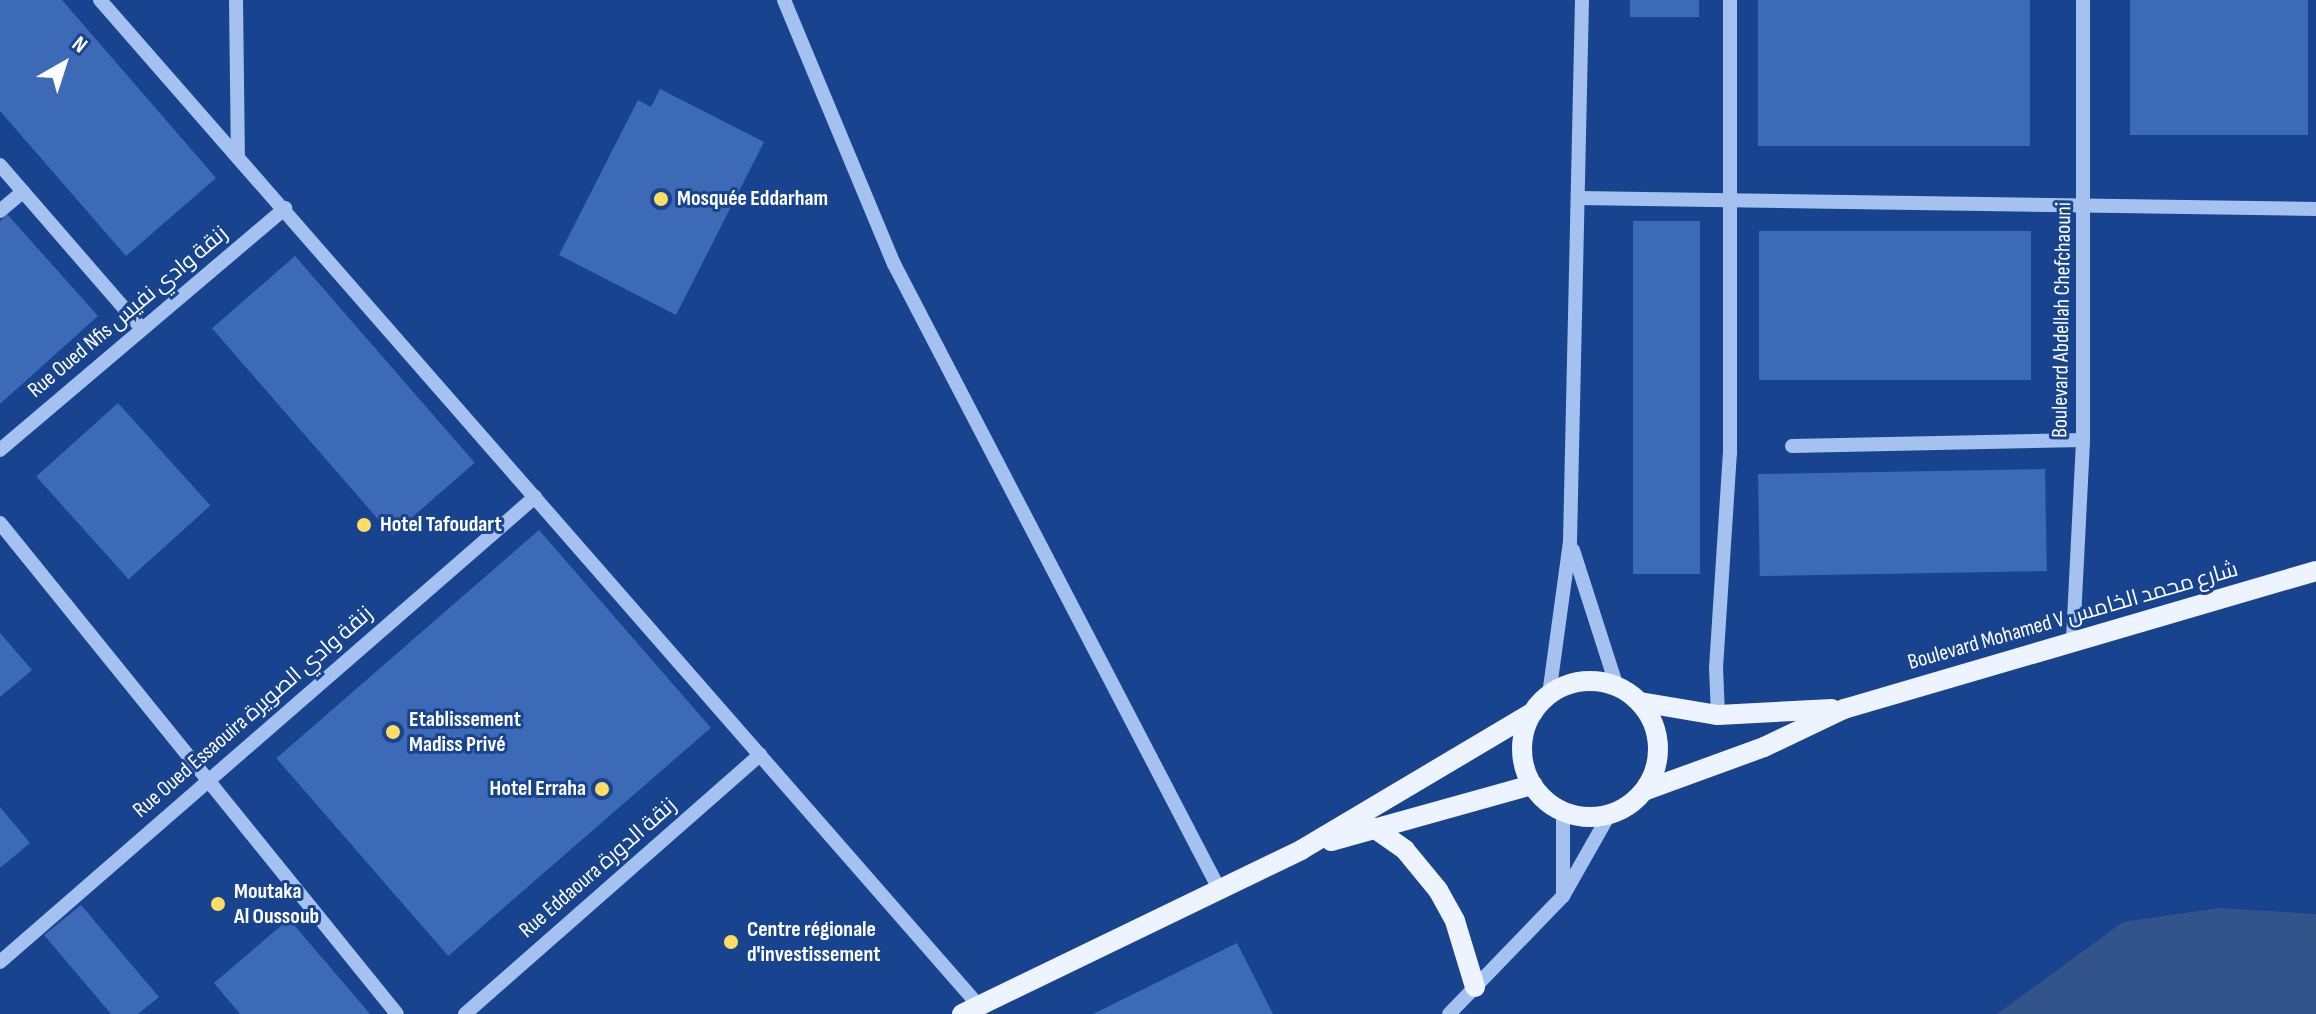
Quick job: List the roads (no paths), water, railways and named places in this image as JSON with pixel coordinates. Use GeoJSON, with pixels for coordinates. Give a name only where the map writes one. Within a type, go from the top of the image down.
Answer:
{"type":"FeatureCollection","features":[{"type":"Feature","properties":{"kind":"main road","name":"Boulevard Mohamed V شارع محمد الخامس"},"geometry":{"type":"LineString","coordinates":[[1646,790],[1764,747],[1844,709],[2073,639],[2316,571]]}},
{"type":"Feature","properties":{"kind":"main road"},"geometry":{"type":"LineString","coordinates":[[970,1010],[1218,887],[1301,850],[1533,712],[1549,695],[1570,684],[1594,681],[1617,687],[1640,702],[1658,737],[1658,758],[1646,790],[1609,815],[1586,818],[1563,812],[1532,785],[1523,761],[1524,735],[1533,712]]}},
{"type":"Feature","properties":{"kind":"main road","name":"Boulevard Mohamed V شارع محمد الخامس"},"geometry":{"type":"LineString","coordinates":[[1640,702],[1718,715],[1844,709]]}},
{"type":"Feature","properties":{"kind":"main road"},"geometry":{"type":"LineString","coordinates":[[1301,850],[1532,785]]}},
{"type":"Feature","properties":{"kind":"main road"},"geometry":{"type":"LineString","coordinates":[[1374,828],[1405,850],[1438,890],[1455,921],[1475,987]]}},
{"type":"Feature","properties":{"kind":"street"},"geometry":{"type":"LineString","coordinates":[[100,0],[238,154],[760,755],[970,1010]]}},
{"type":"Feature","properties":{"kind":"street"},"geometry":{"type":"LineString","coordinates":[[236,0],[238,154]]}},
{"type":"Feature","properties":{"kind":"street"},"geometry":{"type":"LineString","coordinates":[[784,0],[894,264],[1218,887]]}},
{"type":"Feature","properties":{"kind":"street"},"geometry":{"type":"LineString","coordinates":[[1549,695],[1570,541],[1582,0]]}},
{"type":"Feature","properties":{"kind":"street"},"geometry":{"type":"LineString","coordinates":[[1718,715],[1716,668],[1730,453],[1730,0]]}},
{"type":"Feature","properties":{"kind":"street","name":"Boulevard Abdellah Chefchaouni"},"geometry":{"type":"LineString","coordinates":[[2073,639],[2083,440],[2083,0]]}},
{"type":"Feature","properties":{"kind":"street"},"geometry":{"type":"LineString","coordinates":[[0,165],[142,329]]}},
{"type":"Feature","properties":{"kind":"street"},"geometry":{"type":"LineString","coordinates":[[0,211],[23,192]]}},
{"type":"Feature","properties":{"kind":"street"},"geometry":{"type":"LineString","coordinates":[[1578,198],[2316,209]]}},
{"type":"Feature","properties":{"kind":"street","name":"Rue Oued Nfis زنقة وادي نفيس"},"geometry":{"type":"LineString","coordinates":[[0,450],[285,208]]}},
{"type":"Feature","properties":{"kind":"street"},"geometry":{"type":"LineString","coordinates":[[1792,446],[2083,440]]}},
{"type":"Feature","properties":{"kind":"street","name":"Rue Oued Essaouira زنقة وادي الصويرة"},"geometry":{"type":"LineString","coordinates":[[0,962],[535,497]]}},
{"type":"Feature","properties":{"kind":"street"},"geometry":{"type":"LineString","coordinates":[[0,523],[397,1014]]}},
{"type":"Feature","properties":{"kind":"street"},"geometry":{"type":"LineString","coordinates":[[1570,541],[1617,687]]}},
{"type":"Feature","properties":{"kind":"street","name":"Rue Eddaoura زنقة الدورة"},"geometry":{"type":"LineString","coordinates":[[465,1014],[760,755]]}},
{"type":"Feature","properties":{"kind":"street"},"geometry":{"type":"LineString","coordinates":[[1563,812],[1563,896]]}},
{"type":"Feature","properties":{"kind":"street"},"geometry":{"type":"LineString","coordinates":[[1449,1014],[1563,896],[1609,815]]}},
{"type":"Feature","properties":{"kind":"water"},"geometry":{"type":"Polygon","coordinates":[[[2219,908],[2316,914],[2316,1014],[1997,1014],[2123,922],[2219,908]]]}},
{"type":"Feature","properties":{"kind":"place","name":"Mosquée Eddarham"},"geometry":{"type":"Point","coordinates":[661,199]}},
{"type":"Feature","properties":{"kind":"place","name":"Hotel Tafoudart"},"geometry":{"type":"Point","coordinates":[364,525]}},
{"type":"Feature","properties":{"kind":"place","name":"Etablissement Madiss Privé"},"geometry":{"type":"Point","coordinates":[393,732]}},
{"type":"Feature","properties":{"kind":"place","name":"Hotel Erraha"},"geometry":{"type":"Point","coordinates":[602,789]}},
{"type":"Feature","properties":{"kind":"place","name":"Moutaka Al Oussoub"},"geometry":{"type":"Point","coordinates":[218,904]}},
{"type":"Feature","properties":{"kind":"place","name":"Centre régionale d'investissement"},"geometry":{"type":"Point","coordinates":[731,942]}}]}
